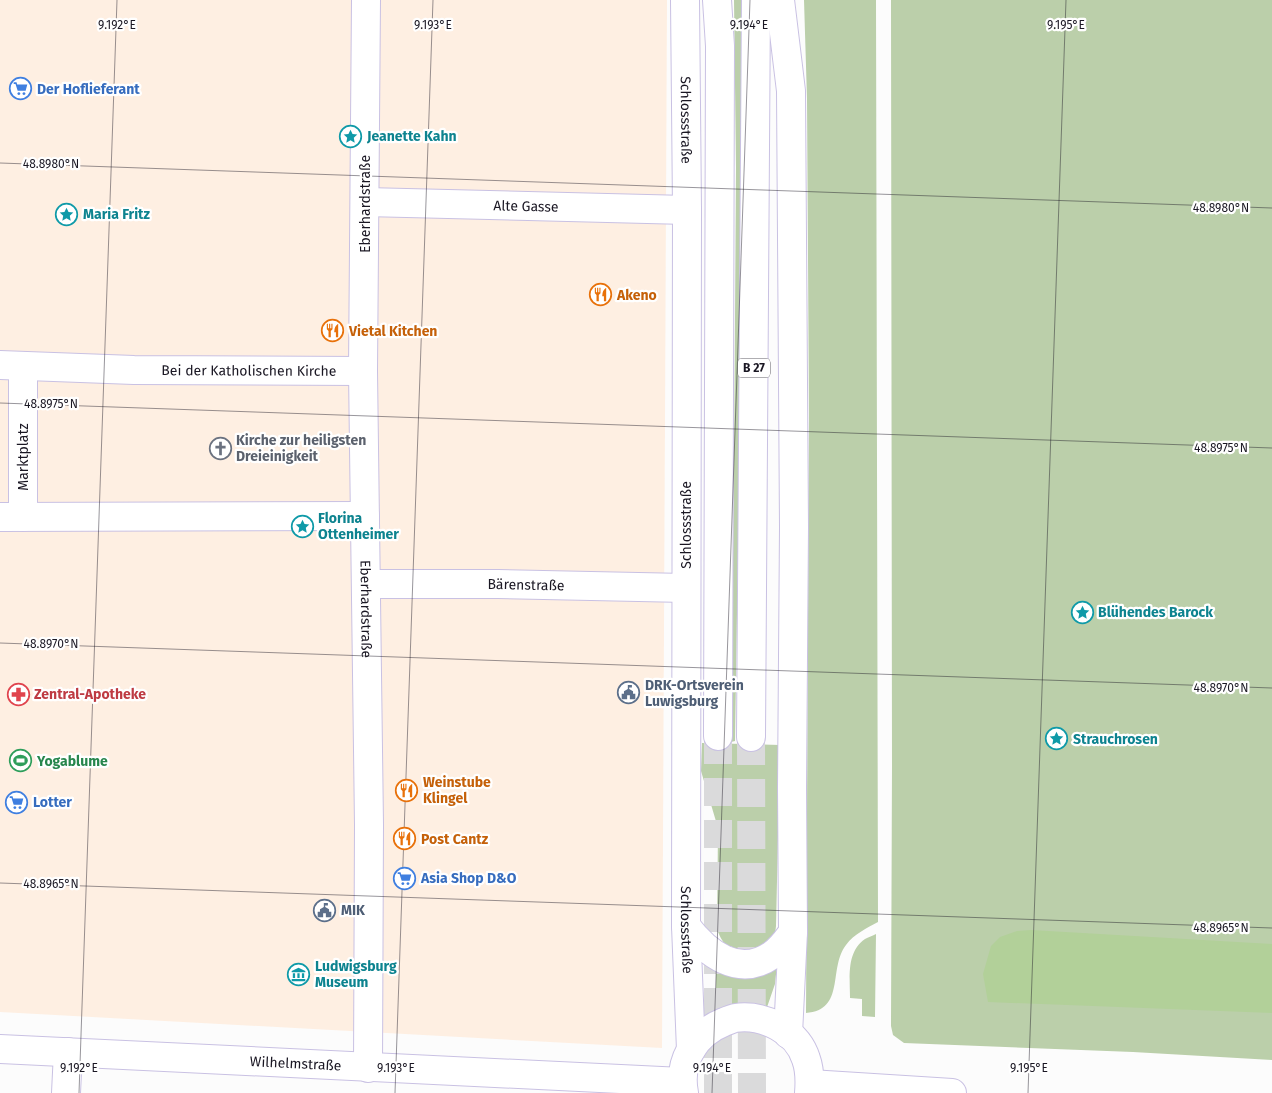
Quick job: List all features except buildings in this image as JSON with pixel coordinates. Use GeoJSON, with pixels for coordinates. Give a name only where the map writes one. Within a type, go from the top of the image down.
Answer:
{"type":"FeatureCollection","features":[{"type":"Feature","properties":{"kind":"main road","name":"Eberhardstraße"},"geometry":{"type":"LineString","coordinates":[[366,0],[363,371],[369,825],[368,1068]]}},
{"type":"Feature","properties":{"kind":"main road","name":"Schlossstraße"},"geometry":{"type":"LineString","coordinates":[[685,0],[686,926],[691,1050]]}},
{"type":"Feature","properties":{"kind":"main road","name":"B 27"},"geometry":{"type":"LineString","coordinates":[[717,0],[720,46],[718,736]]}},
{"type":"Feature","properties":{"kind":"main road","name":"B 27"},"geometry":{"type":"LineString","coordinates":[[751,737],[756,0]]}},
{"type":"Feature","properties":{"kind":"main road"},"geometry":{"type":"LineString","coordinates":[[780,0],[791,91],[794,517],[793,932],[788,1034]]}},
{"type":"Feature","properties":{"kind":"main road","name":"Alte Gasse"},"geometry":{"type":"LineString","coordinates":[[365,202],[686,210]]}},
{"type":"Feature","properties":{"kind":"main road","name":"Marktplatz"},"geometry":{"type":"LineString","coordinates":[[134,370],[11,366],[11,517],[365,516]]}},
{"type":"Feature","properties":{"kind":"main road","name":"Bei der Katholischen Kirche"},"geometry":{"type":"LineString","coordinates":[[134,370],[363,371]]}},
{"type":"Feature","properties":{"kind":"main road","name":"Bärenstraße"},"geometry":{"type":"LineString","coordinates":[[366,584],[498,584],[686,588]]}},
{"type":"Feature","properties":{"kind":"main road"},"geometry":{"type":"LineString","coordinates":[[686,926],[693,935],[722,960],[742,965],[757,964],[773,954],[793,932]]}},
{"type":"Feature","properties":{"kind":"main road"},"geometry":{"type":"LineString","coordinates":[[683,1087],[685,1060],[696,1041],[713,1026],[734,1018],[757,1018],[778,1025],[795,1039],[806,1057],[811,1077],[810,1089],[952,1093]]}},
{"type":"Feature","properties":{"kind":"main road","name":"Wilhelmstraße"},"geometry":{"type":"LineString","coordinates":[[0,1049],[683,1087]]}},
{"type":"Feature","properties":{"kind":"main road"},"geometry":{"type":"LineString","coordinates":[[66,1093],[68,1052]]}},
{"type":"Feature","properties":{"kind":"shaded area"},"geometry":{"type":"Polygon","coordinates":[[[0,0],[667,0],[662,1048],[0,1012],[0,0]]]}},
{"type":"Feature","properties":{"kind":"green space"},"geometry":{"type":"Polygon","coordinates":[[[734,0],[741,0],[742,293],[735,741],[731,742],[736,168],[734,0]]]}},
{"type":"Feature","properties":{"kind":"green space"},"geometry":{"type":"Polygon","coordinates":[[[804,0],[876,0],[878,922],[849,941],[841,954],[834,986],[827,1004],[818,1010],[806,1013],[809,418],[807,99],[804,0]]]}},
{"type":"Feature","properties":{"kind":"green space","name":"Blühendes Barock"},"geometry":{"type":"Polygon","coordinates":[[[891,0],[1272,0],[1272,1060],[1133,1052],[904,1043],[893,1035],[891,1026],[891,0]]]}},
{"type":"Feature","properties":{"kind":"green space"},"geometry":{"type":"Polygon","coordinates":[[[702,743],[780,745],[776,926],[775,934],[759,951],[744,952],[728,947],[720,937],[717,929],[718,828],[701,771],[702,743]]]}},
{"type":"Feature","properties":{"kind":"green space"},"geometry":{"type":"Polygon","coordinates":[[[1031,930],[1272,944],[1272,1013],[988,1002],[983,974],[991,946],[1000,937],[1017,931],[1031,930]]]}},
{"type":"Feature","properties":{"kind":"green space"},"geometry":{"type":"Polygon","coordinates":[[[876,934],[875,1017],[862,1016],[862,999],[850,998],[850,966],[859,944],[876,934]]]}},
{"type":"Feature","properties":{"kind":"green space"},"geometry":{"type":"Polygon","coordinates":[[[777,965],[775,984],[765,1013],[720,1011],[716,993],[716,968],[777,965]]]}},
{"type":"Feature","properties":{"kind":"tunnel"},"geometry":{"type":"LineString","coordinates":[[718,736],[718,1093]]}},
{"type":"Feature","properties":{"kind":"tunnel"},"geometry":{"type":"LineString","coordinates":[[751,737],[752,1093]]}},
{"type":"Feature","properties":{"kind":"place","name":"Der Hoflieferant"},"geometry":{"type":"Point","coordinates":[21,89]}},
{"type":"Feature","properties":{"kind":"place","name":"Jeanette Kahn"},"geometry":{"type":"Point","coordinates":[351,136]}},
{"type":"Feature","properties":{"kind":"place","name":"Maria Fritz"},"geometry":{"type":"Point","coordinates":[67,214]}},
{"type":"Feature","properties":{"kind":"place","name":"Akeno"},"geometry":{"type":"Point","coordinates":[601,295]}},
{"type":"Feature","properties":{"kind":"place","name":"Vietal Kitchen"},"geometry":{"type":"Point","coordinates":[333,331]}},
{"type":"Feature","properties":{"kind":"place","name":"Kirche zur heiligsten Dreieinigkeit"},"geometry":{"type":"Point","coordinates":[220,448]}},
{"type":"Feature","properties":{"kind":"place","name":"Florina Ottenheimer"},"geometry":{"type":"Point","coordinates":[302,526]}},
{"type":"Feature","properties":{"kind":"place","name":"Blühendes Barock"},"geometry":{"type":"Point","coordinates":[1082,612]}},
{"type":"Feature","properties":{"kind":"place","name":"DRK-Ortsverein Luwigsburg"},"geometry":{"type":"Point","coordinates":[629,693]}},
{"type":"Feature","properties":{"kind":"place","name":"Zentral-Apotheke"},"geometry":{"type":"Point","coordinates":[18,694]}},
{"type":"Feature","properties":{"kind":"place","name":"Strauchrosen"},"geometry":{"type":"Point","coordinates":[1057,739]}},
{"type":"Feature","properties":{"kind":"place","name":"Yogablume"},"geometry":{"type":"Point","coordinates":[21,761]}},
{"type":"Feature","properties":{"kind":"place","name":"Weinstube Klingel"},"geometry":{"type":"Point","coordinates":[407,790]}},
{"type":"Feature","properties":{"kind":"place","name":"Lotter"},"geometry":{"type":"Point","coordinates":[17,802]}},
{"type":"Feature","properties":{"kind":"place","name":"Post Cantz"},"geometry":{"type":"Point","coordinates":[405,839]}},
{"type":"Feature","properties":{"kind":"place","name":"Asia Shop D&O"},"geometry":{"type":"Point","coordinates":[405,878]}},
{"type":"Feature","properties":{"kind":"place","name":"MIK"},"geometry":{"type":"Point","coordinates":[325,910]}},
{"type":"Feature","properties":{"kind":"place","name":"Ludwigsburg Museum"},"geometry":{"type":"Point","coordinates":[299,974]}}]}
